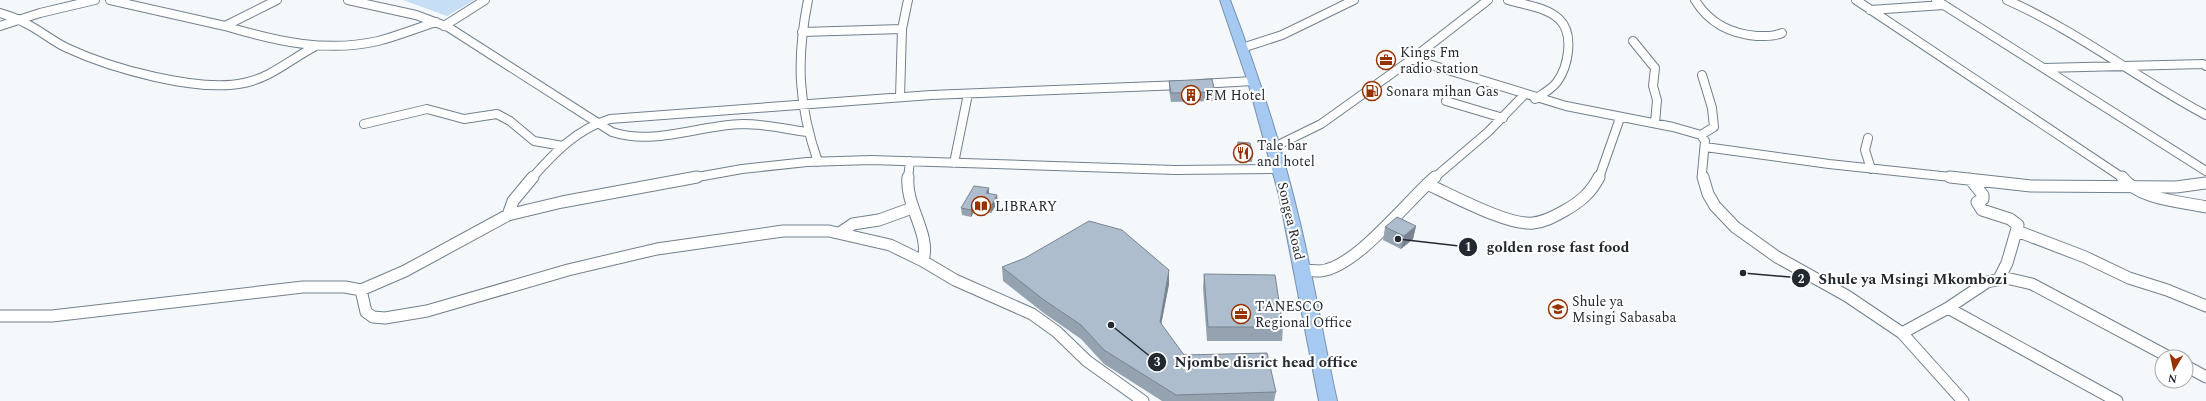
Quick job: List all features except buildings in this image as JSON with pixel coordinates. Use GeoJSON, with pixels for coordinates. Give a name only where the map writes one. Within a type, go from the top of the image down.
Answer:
{"type":"FeatureCollection","features":[{"type":"Feature","properties":{"kind":"highway","name":"Songea Road"},"geometry":{"type":"LineString","coordinates":[[1225,0],[1242,48],[1280,169],[1328,401]]}},
{"type":"Feature","properties":{"kind":"street"},"geometry":{"type":"LineString","coordinates":[[0,26],[95,0]]}},
{"type":"Feature","properties":{"kind":"street"},"geometry":{"type":"LineString","coordinates":[[110,0],[225,26],[280,42],[314,47],[368,43],[440,24],[485,0]]}},
{"type":"Feature","properties":{"kind":"street"},"geometry":{"type":"LineString","coordinates":[[225,26],[277,0]]}},
{"type":"Feature","properties":{"kind":"street"},"geometry":{"type":"LineString","coordinates":[[348,0],[416,14],[440,24],[612,132],[639,138],[694,132],[743,124],[807,132]]}},
{"type":"Feature","properties":{"kind":"street"},"geometry":{"type":"LineString","coordinates":[[378,6],[388,0]]}},
{"type":"Feature","properties":{"kind":"street"},"geometry":{"type":"LineString","coordinates":[[808,0],[802,32],[798,75],[801,105],[807,132],[818,162]]}},
{"type":"Feature","properties":{"kind":"street"},"geometry":{"type":"LineString","coordinates":[[900,97],[902,28],[908,0]]}},
{"type":"Feature","properties":{"kind":"street"},"geometry":{"type":"LineString","coordinates":[[1242,48],[1277,37],[1354,0]]}},
{"type":"Feature","properties":{"kind":"street"},"geometry":{"type":"LineString","coordinates":[[1274,147],[1321,124],[1412,59],[1488,0]]}},
{"type":"Feature","properties":{"kind":"street"},"geometry":{"type":"LineString","coordinates":[[1508,0],[1548,13],[1560,20],[1565,28],[1567,40],[1562,74],[1556,83],[1535,99]]}},
{"type":"Feature","properties":{"kind":"street"},"geometry":{"type":"LineString","coordinates":[[1695,0],[1708,16],[1729,31],[1753,36],[1768,36],[1782,33]]}},
{"type":"Feature","properties":{"kind":"street"},"geometry":{"type":"LineString","coordinates":[[1856,0],[2083,153],[2114,172],[2129,186],[2151,195],[2206,208]]}},
{"type":"Feature","properties":{"kind":"street"},"geometry":{"type":"LineString","coordinates":[[2007,0],[2038,14],[2124,66],[2160,90],[2206,115]]}},
{"type":"Feature","properties":{"kind":"street"},"geometry":{"type":"LineString","coordinates":[[1870,10],[1940,2],[2206,171]]}},
{"type":"Feature","properties":{"kind":"street"},"geometry":{"type":"LineString","coordinates":[[0,13],[19,20],[66,47],[82,54],[166,78],[209,84],[237,85],[249,82],[314,47]]}},
{"type":"Feature","properties":{"kind":"street"},"geometry":{"type":"LineString","coordinates":[[802,32],[902,28]]}},
{"type":"Feature","properties":{"kind":"street"},"geometry":{"type":"LineString","coordinates":[[1633,41],[1655,68],[1653,86],[1657,100],[1655,123]]}},
{"type":"Feature","properties":{"kind":"street"},"geometry":{"type":"LineString","coordinates":[[1412,59],[1535,99],[1620,118],[1655,123],[1701,135],[1705,141],[1702,173],[1708,194],[1715,206],[1735,227],[1777,257],[1847,296],[1902,333],[1963,401]]}},
{"type":"Feature","properties":{"kind":"street"},"geometry":{"type":"LineString","coordinates":[[2044,68],[2203,64],[2206,66]]}},
{"type":"Feature","properties":{"kind":"street"},"geometry":{"type":"LineString","coordinates":[[1701,135],[1714,127],[1714,119],[1702,75]]}},
{"type":"Feature","properties":{"kind":"street"},"geometry":{"type":"LineString","coordinates":[[508,215],[513,201],[563,146],[596,122],[623,117],[900,97],[1253,82]]}},
{"type":"Feature","properties":{"kind":"street"},"geometry":{"type":"LineString","coordinates":[[954,163],[968,94]]}},
{"type":"Feature","properties":{"kind":"street"},"geometry":{"type":"LineString","coordinates":[[1302,270],[1321,271],[1345,262],[1387,225],[1427,184],[1502,118],[1524,95]]}},
{"type":"Feature","properties":{"kind":"street"},"geometry":{"type":"LineString","coordinates":[[1446,101],[1502,118]]}},
{"type":"Feature","properties":{"kind":"street"},"geometry":{"type":"LineString","coordinates":[[364,124],[427,109],[464,119],[497,114],[510,122],[534,141],[563,146]]}},
{"type":"Feature","properties":{"kind":"street"},"geometry":{"type":"LineString","coordinates":[[1427,184],[1514,222],[1538,224],[1581,201],[1591,191],[1601,174],[1620,118]]}},
{"type":"Feature","properties":{"kind":"street"},"geometry":{"type":"LineString","coordinates":[[1868,138],[1865,150],[1871,169]]}},
{"type":"Feature","properties":{"kind":"street"},"geometry":{"type":"LineString","coordinates":[[1705,147],[1871,169],[2031,186],[2176,187],[2206,183]]}},
{"type":"Feature","properties":{"kind":"street"},"geometry":{"type":"LineString","coordinates":[[910,161],[907,188],[926,250],[923,261]]}},
{"type":"Feature","properties":{"kind":"street"},"geometry":{"type":"LineString","coordinates":[[0,316],[52,316],[303,287],[345,287],[361,290],[399,274],[508,215],[562,202],[716,173],[818,162],[910,161],[1175,170],[1280,169]]}},
{"type":"Feature","properties":{"kind":"street"},"geometry":{"type":"LineString","coordinates":[[1970,179],[1983,195],[1982,199],[1977,202],[1980,208],[1985,212],[2015,221],[2018,225],[2007,263],[2000,277]]}},
{"type":"Feature","properties":{"kind":"street"},"geometry":{"type":"LineString","coordinates":[[841,232],[853,224],[879,220],[912,208]]}},
{"type":"Feature","properties":{"kind":"street"},"geometry":{"type":"LineString","coordinates":[[361,290],[366,312],[373,317],[385,318],[427,311],[568,270],[657,249],[783,231],[803,230],[841,232],[890,245],[923,261],[955,280],[1043,321],[1087,360],[1143,401]]}},
{"type":"Feature","properties":{"kind":"street"},"geometry":{"type":"LineString","coordinates":[[2017,231],[2085,257],[2129,278],[2167,290],[2206,306]]}},
{"type":"Feature","properties":{"kind":"street"},"geometry":{"type":"LineString","coordinates":[[1902,333],[1948,308],[1981,283],[2000,277],[2012,278],[2032,284],[2154,349]]}},
{"type":"Feature","properties":{"kind":"street"},"geometry":{"type":"LineString","coordinates":[[1948,308],[2117,401]]}},
{"type":"Feature","properties":{"kind":"street"},"geometry":{"type":"LineString","coordinates":[[0,321],[16,317]]}},
{"type":"Feature","properties":{"kind":"street"},"geometry":{"type":"LineString","coordinates":[[2194,370],[2206,377]]}},
{"type":"Feature","properties":{"kind":"shaded area"},"geometry":{"type":"Polygon","coordinates":[[[403,0],[474,0],[447,16],[403,0]]]}},
{"type":"Feature","properties":{"kind":"place","name":"Kings Fm radio station"},"geometry":{"type":"Point","coordinates":[1386,60]}},
{"type":"Feature","properties":{"kind":"place","name":"Sonara mihan Gas"},"geometry":{"type":"Point","coordinates":[1372,91]}},
{"type":"Feature","properties":{"kind":"place","name":"FM Hotel"},"geometry":{"type":"Point","coordinates":[1191,95]}},
{"type":"Feature","properties":{"kind":"place","name":"Tale bar and hotel"},"geometry":{"type":"Point","coordinates":[1243,153]}},
{"type":"Feature","properties":{"kind":"place","name":"LIBRARY"},"geometry":{"type":"Point","coordinates":[981,206]}},
{"type":"Feature","properties":{"kind":"place","name":"golden rose fast food"},"geometry":{"type":"Point","coordinates":[1398,239]}},
{"type":"Feature","properties":{"kind":"place","name":"Shule ya Msingi Mkombozi"},"geometry":{"type":"Point","coordinates":[1743,273]}},
{"type":"Feature","properties":{"kind":"place","name":"Shule ya Msingi Sabasaba"},"geometry":{"type":"Point","coordinates":[1558,309]}},
{"type":"Feature","properties":{"kind":"place","name":"TANESCO Regional Office"},"geometry":{"type":"Point","coordinates":[1241,314]}},
{"type":"Feature","properties":{"kind":"place","name":"Njombe disrict head office"},"geometry":{"type":"Point","coordinates":[1111,325]}}]}
